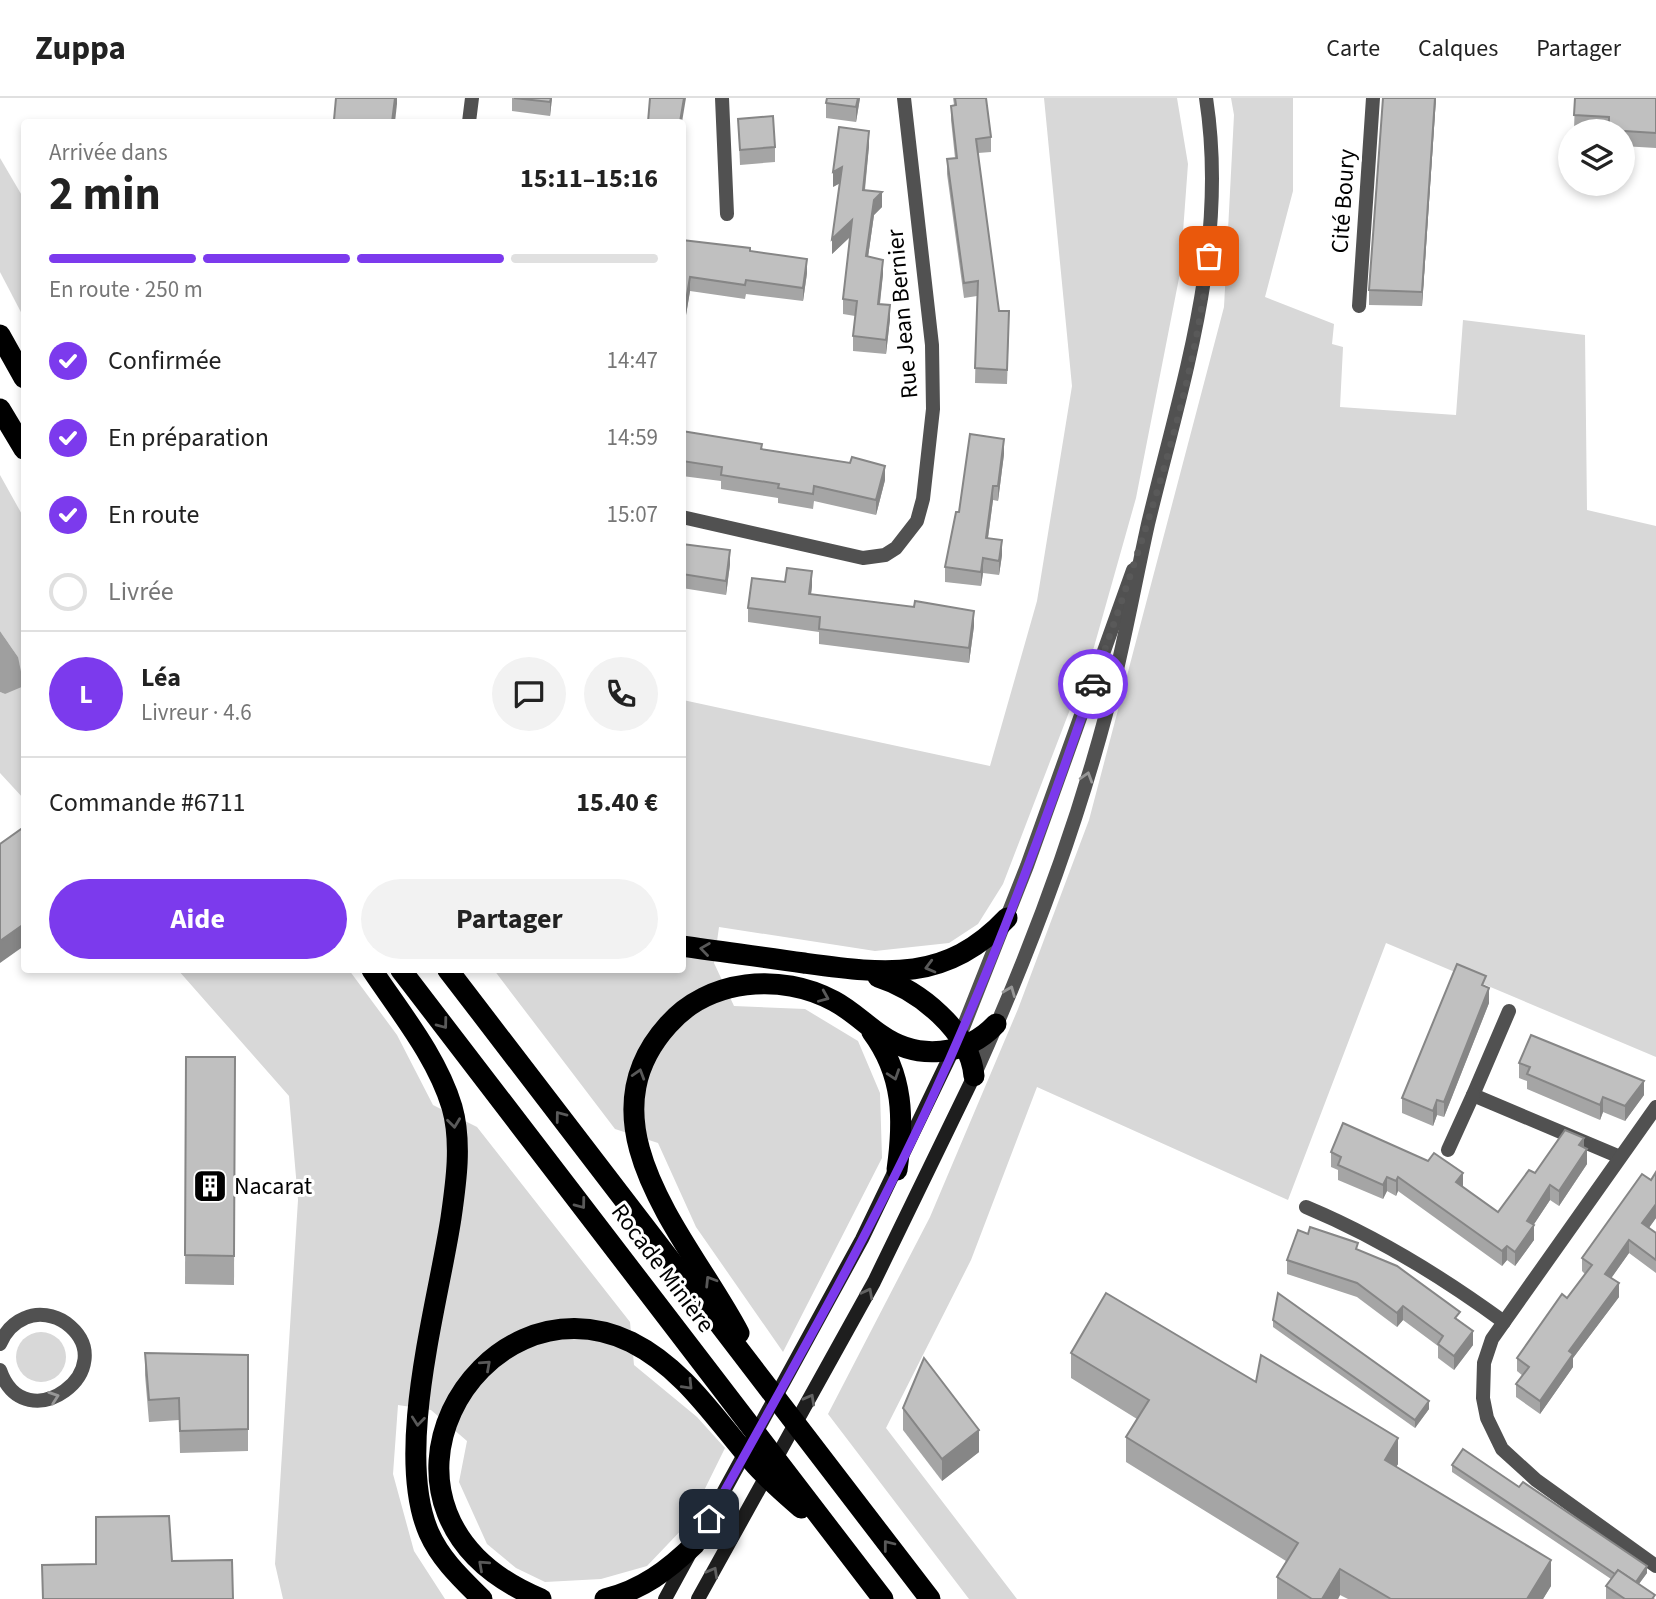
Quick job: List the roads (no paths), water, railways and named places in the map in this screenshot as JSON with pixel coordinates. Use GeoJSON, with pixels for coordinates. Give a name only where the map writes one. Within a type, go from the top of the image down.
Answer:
{"type":"FeatureCollection","features":[{"type":"Feature","properties":{"kind":"highway"},"geometry":{"type":"LineString","coordinates":[[0,335],[21,373]]}},
{"type":"Feature","properties":{"kind":"highway"},"geometry":{"type":"LineString","coordinates":[[0,408],[21,444]]}},
{"type":"Feature","properties":{"kind":"highway"},"geometry":{"type":"LineString","coordinates":[[686,947],[859,971],[902,972],[942,964],[982,942],[1007,918]]}},
{"type":"Feature","properties":{"kind":"highway"},"geometry":{"type":"LineString","coordinates":[[859,971],[909,992],[932,1008],[959,1045],[974,1076]]}},
{"type":"Feature","properties":{"kind":"highway"},"geometry":{"type":"LineString","coordinates":[[374,973],[429,1057],[452,1108],[456,1145],[455,1191],[420,1399],[416,1474],[418,1495],[429,1532],[449,1565],[482,1599]]}},
{"type":"Feature","properties":{"kind":"highway","name":"Rocade Minière"},"geometry":{"type":"LineString","coordinates":[[403,973],[883,1599]]}},
{"type":"Feature","properties":{"kind":"highway","name":"Rocade Minière"},"geometry":{"type":"LineString","coordinates":[[450,973],[930,1599]]}},
{"type":"Feature","properties":{"kind":"highway"},"geometry":{"type":"LineString","coordinates":[[766,1384],[646,1170],[633,1129],[632,1104],[637,1078],[648,1050],[671,1021],[701,999],[734,987],[772,984],[797,988],[835,1002],[893,1042],[925,1051],[959,1045],[996,1024]]}},
{"type":"Feature","properties":{"kind":"highway"},"geometry":{"type":"LineString","coordinates":[[859,1018],[885,1051],[897,1079],[902,1128],[897,1170]]}},
{"type":"Feature","properties":{"kind":"highway"},"geometry":{"type":"LineString","coordinates":[[541,1599],[502,1581],[472,1555],[458,1538],[443,1501],[438,1454],[450,1413],[473,1377],[503,1351],[542,1334],[594,1331],[630,1342],[652,1354],[688,1384],[753,1463],[846,1550]]}},
{"type":"Feature","properties":{"kind":"highway"},"geometry":{"type":"LineString","coordinates":[[605,1599],[653,1580],[695,1544]]}},
{"type":"Feature","properties":{"kind":"main road"},"geometry":{"type":"LineString","coordinates":[[665,1599],[814,1329],[959,1045]]}},
{"type":"Feature","properties":{"kind":"main road"},"geometry":{"type":"LineString","coordinates":[[698,1599],[907,1219],[974,1076]]}},
{"type":"Feature","properties":{"kind":"street"},"geometry":{"type":"LineString","coordinates":[[469,119],[472,98]]}},
{"type":"Feature","properties":{"kind":"street"},"geometry":{"type":"LineString","coordinates":[[722,98],[727,214]]}},
{"type":"Feature","properties":{"kind":"street","name":"Rue Jean Bernier"},"geometry":{"type":"LineString","coordinates":[[686,518],[863,558],[885,555],[896,548],[917,521],[923,499],[933,409],[934,364],[904,98]]}},
{"type":"Feature","properties":{"kind":"street"},"geometry":{"type":"LineString","coordinates":[[974,1076],[1050,890],[1096,748],[1135,597],[1148,526],[1191,356],[1206,276],[1212,190],[1206,98]]}},
{"type":"Feature","properties":{"kind":"street","name":"Cité Boury"},"geometry":{"type":"LineString","coordinates":[[1359,306],[1373,98]]}},
{"type":"Feature","properties":{"kind":"street"},"geometry":{"type":"LineString","coordinates":[[959,1045],[1148,526]]}},
{"type":"Feature","properties":{"kind":"street"},"geometry":{"type":"LineString","coordinates":[[1448,1150],[1509,1011]]}},
{"type":"Feature","properties":{"kind":"street"},"geometry":{"type":"LineString","coordinates":[[1472,1095],[1620,1157]]}},
{"type":"Feature","properties":{"kind":"street"},"geometry":{"type":"LineString","coordinates":[[1656,1107],[1504,1322],[1487,1351],[1482,1381],[1487,1418],[1511,1461],[1656,1566]]}},
{"type":"Feature","properties":{"kind":"street"},"geometry":{"type":"LineString","coordinates":[[1306,1207],[1387,1244],[1458,1288],[1504,1322]]}},
{"type":"Feature","properties":{"kind":"street"},"geometry":{"type":"LineString","coordinates":[[0,1344],[16,1322],[44,1315],[54,1317],[71,1327],[83,1354],[76,1382],[52,1399],[42,1401],[23,1397],[7,1384],[0,1370]]}},
{"type":"Feature","properties":{"kind":"place","name":"Nacarat"},"geometry":{"type":"Point","coordinates":[210,1186]}}]}
